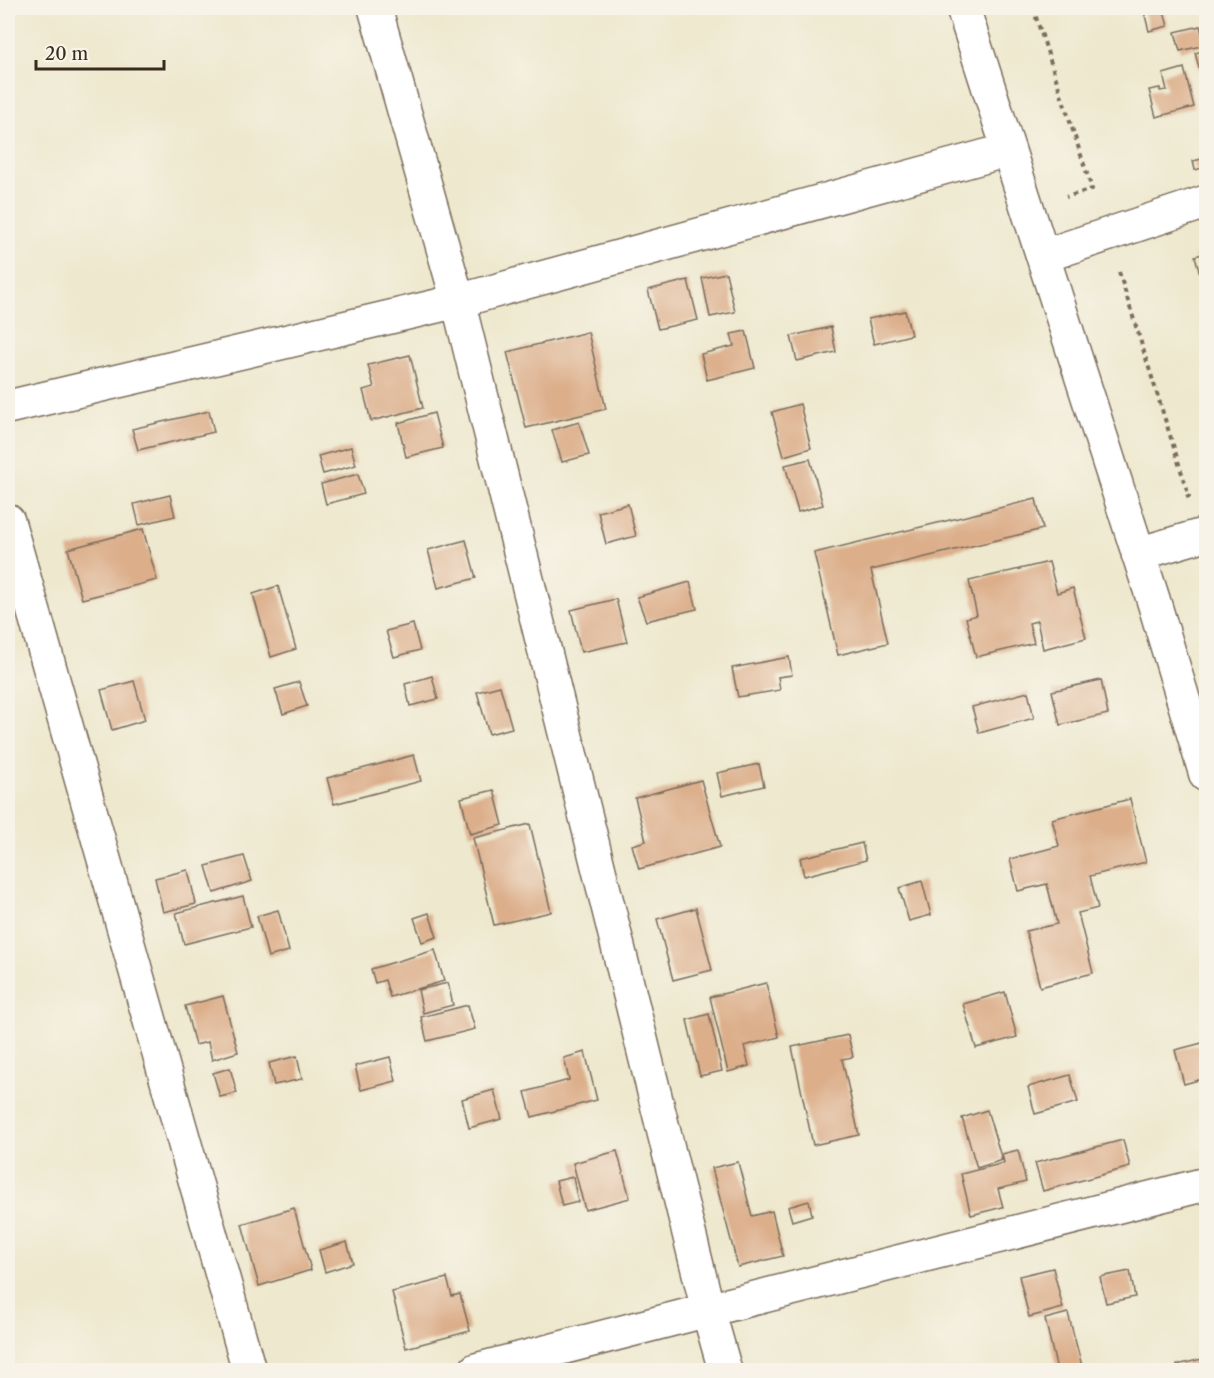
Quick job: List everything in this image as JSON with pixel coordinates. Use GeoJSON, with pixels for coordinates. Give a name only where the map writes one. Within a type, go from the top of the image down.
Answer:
{"type":"FeatureCollection","features":[{"type":"Feature","properties":{"kind":"street"},"geometry":{"type":"LineString","coordinates":[[375,8],[458,301],[725,1371]]}},
{"type":"Feature","properties":{"kind":"street"},"geometry":{"type":"LineString","coordinates":[[963,8],[1138,554],[1206,775]]}},
{"type":"Feature","properties":{"kind":"street"},"geometry":{"type":"LineString","coordinates":[[8,407],[458,301],[1008,150]]}},
{"type":"Feature","properties":{"kind":"street"},"geometry":{"type":"LineString","coordinates":[[1043,256],[1206,202]]}},
{"type":"Feature","properties":{"kind":"street"},"geometry":{"type":"LineString","coordinates":[[8,521],[249,1371]]}},
{"type":"Feature","properties":{"kind":"street"},"geometry":{"type":"LineString","coordinates":[[1138,554],[1206,534]]}},
{"type":"Feature","properties":{"kind":"street"},"geometry":{"type":"LineString","coordinates":[[476,1371],[1206,1184]]}},
{"type":"Feature","properties":{"kind":"path"},"geometry":{"type":"LineString","coordinates":[[1033,8],[1092,189],[1059,199]]}},
{"type":"Feature","properties":{"kind":"path"},"geometry":{"type":"LineString","coordinates":[[1118,269],[1189,496]]}},
{"type":"Feature","properties":{"kind":"building"},"geometry":{"type":"Polygon","coordinates":[[[1143,8],[1163,8],[1168,26],[1149,31],[1143,8]]]}},
{"type":"Feature","properties":{"kind":"building"},"geometry":{"type":"Polygon","coordinates":[[[1200,26],[1205,45],[1180,51],[1175,32],[1200,26]]]}},
{"type":"Feature","properties":{"kind":"building"},"geometry":{"type":"Polygon","coordinates":[[[1206,50],[1206,70],[1200,71],[1195,53],[1206,50]]]}},
{"type":"Feature","properties":{"kind":"building"},"geometry":{"type":"Polygon","coordinates":[[[1184,68],[1194,107],[1156,117],[1149,90],[1160,88],[1160,91],[1167,90],[1163,74],[1184,68]]]}},
{"type":"Feature","properties":{"kind":"building"},"geometry":{"type":"Polygon","coordinates":[[[1206,158],[1206,167],[1195,170],[1193,161],[1206,158]]]}},
{"type":"Feature","properties":{"kind":"building"},"geometry":{"type":"Polygon","coordinates":[[[1206,253],[1206,274],[1200,275],[1195,256],[1206,253]]]}},
{"type":"Feature","properties":{"kind":"building"},"geometry":{"type":"Polygon","coordinates":[[[726,273],[735,312],[710,317],[702,278],[726,273]]]}},
{"type":"Feature","properties":{"kind":"building"},"geometry":{"type":"Polygon","coordinates":[[[688,280],[698,320],[658,329],[648,290],[688,280]]]}},
{"type":"Feature","properties":{"kind":"building"},"geometry":{"type":"Polygon","coordinates":[[[905,311],[911,335],[874,344],[868,319],[905,311]]]}},
{"type":"Feature","properties":{"kind":"building"},"geometry":{"type":"Polygon","coordinates":[[[831,327],[836,352],[797,361],[791,336],[831,327]]]}},
{"type":"Feature","properties":{"kind":"building"},"geometry":{"type":"Polygon","coordinates":[[[746,331],[755,368],[707,380],[701,354],[734,346],[731,334],[746,331]]]}},
{"type":"Feature","properties":{"kind":"building"},"geometry":{"type":"Polygon","coordinates":[[[588,332],[606,409],[526,428],[507,352],[588,332]]]}},
{"type":"Feature","properties":{"kind":"building"},"geometry":{"type":"Polygon","coordinates":[[[410,355],[423,408],[371,421],[363,390],[374,387],[368,365],[410,355]]]}},
{"type":"Feature","properties":{"kind":"building"},"geometry":{"type":"Polygon","coordinates":[[[800,404],[811,448],[784,456],[772,412],[800,404]]]}},
{"type":"Feature","properties":{"kind":"building"},"geometry":{"type":"Polygon","coordinates":[[[209,411],[214,432],[138,450],[132,429],[209,411]]]}},
{"type":"Feature","properties":{"kind":"building"},"geometry":{"type":"Polygon","coordinates":[[[434,413],[443,448],[406,457],[398,423],[434,413]]]}},
{"type":"Feature","properties":{"kind":"building"},"geometry":{"type":"Polygon","coordinates":[[[579,422],[589,455],[562,462],[552,430],[579,422]]]}},
{"type":"Feature","properties":{"kind":"building"},"geometry":{"type":"Polygon","coordinates":[[[351,447],[356,465],[323,474],[318,456],[351,447]]]}},
{"type":"Feature","properties":{"kind":"building"},"geometry":{"type":"Polygon","coordinates":[[[810,459],[823,505],[798,512],[785,465],[810,459]]]}},
{"type":"Feature","properties":{"kind":"building"},"geometry":{"type":"Polygon","coordinates":[[[358,474],[364,494],[326,504],[321,484],[358,474]]]}},
{"type":"Feature","properties":{"kind":"building"},"geometry":{"type":"Polygon","coordinates":[[[170,495],[175,516],[139,525],[134,504],[170,495]]]}},
{"type":"Feature","properties":{"kind":"building"},"geometry":{"type":"Polygon","coordinates":[[[1036,499],[1043,529],[871,570],[888,643],[838,655],[814,553],[1036,499]]]}},
{"type":"Feature","properties":{"kind":"building"},"geometry":{"type":"Polygon","coordinates":[[[628,504],[636,536],[606,544],[598,512],[628,504]]]}},
{"type":"Feature","properties":{"kind":"building"},"geometry":{"type":"Polygon","coordinates":[[[143,529],[157,580],[82,599],[68,549],[143,529]]]}},
{"type":"Feature","properties":{"kind":"building"},"geometry":{"type":"Polygon","coordinates":[[[466,540],[476,578],[438,588],[428,550],[466,540]]]}},
{"type":"Feature","properties":{"kind":"building"},"geometry":{"type":"Polygon","coordinates":[[[1049,562],[1057,593],[1073,588],[1086,638],[1043,649],[1037,621],[1029,623],[1034,643],[976,657],[966,618],[977,615],[969,581],[1049,562]]]}},
{"type":"Feature","properties":{"kind":"building"},"geometry":{"type":"Polygon","coordinates":[[[690,582],[697,609],[646,621],[637,597],[690,582]]]}},
{"type":"Feature","properties":{"kind":"building"},"geometry":{"type":"Polygon","coordinates":[[[278,586],[296,649],[271,657],[253,594],[278,586]]]}},
{"type":"Feature","properties":{"kind":"building"},"geometry":{"type":"Polygon","coordinates":[[[616,599],[627,642],[581,652],[571,610],[616,599]]]}},
{"type":"Feature","properties":{"kind":"building"},"geometry":{"type":"Polygon","coordinates":[[[413,624],[420,650],[394,657],[386,631],[413,624]]]}},
{"type":"Feature","properties":{"kind":"building"},"geometry":{"type":"Polygon","coordinates":[[[789,657],[792,675],[778,677],[780,690],[738,697],[732,668],[789,657]]]}},
{"type":"Feature","properties":{"kind":"building"},"geometry":{"type":"Polygon","coordinates":[[[432,676],[438,699],[410,706],[405,684],[432,676]]]}},
{"type":"Feature","properties":{"kind":"building"},"geometry":{"type":"Polygon","coordinates":[[[1101,680],[1108,714],[1060,725],[1052,691],[1101,680]]]}},
{"type":"Feature","properties":{"kind":"building"},"geometry":{"type":"Polygon","coordinates":[[[134,681],[145,720],[112,730],[101,690],[134,681]]]}},
{"type":"Feature","properties":{"kind":"building"},"geometry":{"type":"Polygon","coordinates":[[[299,682],[307,706],[283,714],[275,689],[299,682]]]}},
{"type":"Feature","properties":{"kind":"building"},"geometry":{"type":"Polygon","coordinates":[[[500,686],[512,728],[489,734],[477,692],[500,686]]]}},
{"type":"Feature","properties":{"kind":"building"},"geometry":{"type":"Polygon","coordinates":[[[1028,692],[1034,718],[979,733],[972,707],[1028,692]]]}},
{"type":"Feature","properties":{"kind":"building"},"geometry":{"type":"Polygon","coordinates":[[[414,755],[421,781],[334,804],[327,778],[414,755]]]}},
{"type":"Feature","properties":{"kind":"building"},"geometry":{"type":"Polygon","coordinates":[[[759,764],[764,786],[722,796],[717,773],[759,764]]]}},
{"type":"Feature","properties":{"kind":"building"},"geometry":{"type":"Polygon","coordinates":[[[701,780],[720,847],[639,869],[632,845],[646,841],[635,798],[701,780]]]}},
{"type":"Feature","properties":{"kind":"building"},"geometry":{"type":"Polygon","coordinates":[[[494,790],[503,825],[470,834],[461,798],[494,790]]]}},
{"type":"Feature","properties":{"kind":"building"},"geometry":{"type":"Polygon","coordinates":[[[1130,799],[1146,862],[1090,876],[1098,908],[1078,913],[1093,973],[1040,987],[1026,931],[1057,924],[1047,884],[1018,891],[1010,859],[1059,846],[1052,819],[1130,799]]]}},
{"type":"Feature","properties":{"kind":"building"},"geometry":{"type":"Polygon","coordinates":[[[530,824],[551,912],[494,925],[473,838],[530,824]]]}},
{"type":"Feature","properties":{"kind":"building"},"geometry":{"type":"Polygon","coordinates":[[[862,843],[866,860],[804,876],[800,858],[862,843]]]}},
{"type":"Feature","properties":{"kind":"building"},"geometry":{"type":"Polygon","coordinates":[[[244,856],[252,881],[214,893],[206,866],[244,856]]]}},
{"type":"Feature","properties":{"kind":"building"},"geometry":{"type":"Polygon","coordinates":[[[188,870],[196,904],[163,912],[155,878],[188,870]]]}},
{"type":"Feature","properties":{"kind":"building"},"geometry":{"type":"Polygon","coordinates":[[[922,881],[931,915],[909,921],[899,888],[922,881]]]}},
{"type":"Feature","properties":{"kind":"building"},"geometry":{"type":"Polygon","coordinates":[[[243,896],[251,927],[184,944],[176,913],[243,896]]]}},
{"type":"Feature","properties":{"kind":"building"},"geometry":{"type":"Polygon","coordinates":[[[696,908],[712,970],[673,980],[657,919],[696,908]]]}},
{"type":"Feature","properties":{"kind":"building"},"geometry":{"type":"Polygon","coordinates":[[[278,910],[289,951],[268,957],[257,916],[278,910]]]}},
{"type":"Feature","properties":{"kind":"building"},"geometry":{"type":"Polygon","coordinates":[[[429,913],[437,937],[422,942],[414,918],[429,913]]]}},
{"type":"Feature","properties":{"kind":"building"},"geometry":{"type":"Polygon","coordinates":[[[435,950],[444,981],[390,997],[385,980],[375,983],[371,969],[435,950]]]}},
{"type":"Feature","properties":{"kind":"building"},"geometry":{"type":"Polygon","coordinates":[[[448,983],[453,1005],[423,1013],[418,990],[448,983]]]}},
{"type":"Feature","properties":{"kind":"building"},"geometry":{"type":"Polygon","coordinates":[[[766,983],[779,1037],[744,1046],[749,1066],[728,1072],[710,997],[766,983]]]}},
{"type":"Feature","properties":{"kind":"building"},"geometry":{"type":"Polygon","coordinates":[[[1005,992],[1017,1037],[976,1048],[963,1004],[1005,992]]]}},
{"type":"Feature","properties":{"kind":"building"},"geometry":{"type":"Polygon","coordinates":[[[223,996],[238,1052],[212,1060],[208,1042],[195,1045],[185,1006],[223,996]]]}},
{"type":"Feature","properties":{"kind":"building"},"geometry":{"type":"Polygon","coordinates":[[[468,1005],[475,1029],[427,1041],[421,1017],[468,1005]]]}},
{"type":"Feature","properties":{"kind":"building"},"geometry":{"type":"Polygon","coordinates":[[[709,1014],[722,1071],[700,1076],[687,1020],[709,1014]]]}},
{"type":"Feature","properties":{"kind":"building"},"geometry":{"type":"Polygon","coordinates":[[[848,1035],[853,1057],[842,1059],[859,1135],[813,1145],[792,1047],[848,1035]]]}},
{"type":"Feature","properties":{"kind":"building"},"geometry":{"type":"Polygon","coordinates":[[[1206,1042],[1206,1078],[1184,1084],[1175,1050],[1206,1042]]]}},
{"type":"Feature","properties":{"kind":"building"},"geometry":{"type":"Polygon","coordinates":[[[585,1052],[597,1100],[532,1117],[525,1092],[569,1080],[564,1058],[585,1052]]]}},
{"type":"Feature","properties":{"kind":"building"},"geometry":{"type":"Polygon","coordinates":[[[297,1056],[302,1079],[274,1085],[269,1063],[297,1056]]]}},
{"type":"Feature","properties":{"kind":"building"},"geometry":{"type":"Polygon","coordinates":[[[390,1057],[396,1081],[361,1090],[355,1066],[390,1057]]]}},
{"type":"Feature","properties":{"kind":"building"},"geometry":{"type":"Polygon","coordinates":[[[230,1068],[237,1093],[220,1097],[213,1073],[230,1068]]]}},
{"type":"Feature","properties":{"kind":"building"},"geometry":{"type":"Polygon","coordinates":[[[1070,1075],[1078,1102],[1035,1114],[1028,1087],[1070,1075]]]}},
{"type":"Feature","properties":{"kind":"building"},"geometry":{"type":"Polygon","coordinates":[[[494,1090],[502,1119],[469,1128],[462,1099],[494,1090]]]}},
{"type":"Feature","properties":{"kind":"building"},"geometry":{"type":"Polygon","coordinates":[[[987,1110],[1002,1160],[977,1168],[962,1118],[987,1110]]]}},
{"type":"Feature","properties":{"kind":"building"},"geometry":{"type":"Polygon","coordinates":[[[1123,1140],[1130,1167],[1043,1191],[1035,1163],[1123,1140]]]}},
{"type":"Feature","properties":{"kind":"building"},"geometry":{"type":"Polygon","coordinates":[[[1018,1150],[1026,1182],[998,1189],[1003,1207],[971,1215],[961,1174],[1004,1163],[1002,1154],[1018,1150]]]}},
{"type":"Feature","properties":{"kind":"building"},"geometry":{"type":"Polygon","coordinates":[[[617,1151],[630,1198],[585,1210],[573,1163],[617,1151]]]}},
{"type":"Feature","properties":{"kind":"building"},"geometry":{"type":"Polygon","coordinates":[[[738,1162],[752,1216],[772,1211],[783,1256],[738,1267],[712,1168],[738,1162]]]}},
{"type":"Feature","properties":{"kind":"building"},"geometry":{"type":"Polygon","coordinates":[[[573,1177],[578,1202],[562,1206],[556,1181],[573,1177]]]}},
{"type":"Feature","properties":{"kind":"building"},"geometry":{"type":"Polygon","coordinates":[[[809,1201],[812,1215],[792,1221],[788,1207],[809,1201]]]}},
{"type":"Feature","properties":{"kind":"building"},"geometry":{"type":"Polygon","coordinates":[[[294,1208],[311,1270],[259,1286],[242,1224],[294,1208]]]}},
{"type":"Feature","properties":{"kind":"building"},"geometry":{"type":"Polygon","coordinates":[[[347,1242],[353,1263],[325,1272],[319,1250],[347,1242]]]}},
{"type":"Feature","properties":{"kind":"building"},"geometry":{"type":"Polygon","coordinates":[[[1053,1268],[1063,1308],[1029,1317],[1019,1276],[1053,1268]]]}},
{"type":"Feature","properties":{"kind":"building"},"geometry":{"type":"Polygon","coordinates":[[[1130,1271],[1135,1297],[1106,1303],[1100,1277],[1130,1271]]]}},
{"type":"Feature","properties":{"kind":"building"},"geometry":{"type":"Polygon","coordinates":[[[447,1278],[452,1296],[460,1294],[470,1331],[406,1348],[392,1292],[447,1278]]]}},
{"type":"Feature","properties":{"kind":"building"},"geometry":{"type":"Polygon","coordinates":[[[1068,1313],[1083,1370],[1057,1370],[1045,1319],[1068,1313]]]}},
{"type":"Feature","properties":{"kind":"building"},"geometry":{"type":"Polygon","coordinates":[[[1206,1358],[1206,1370],[1178,1370],[1177,1365],[1206,1358]]]}}]}
